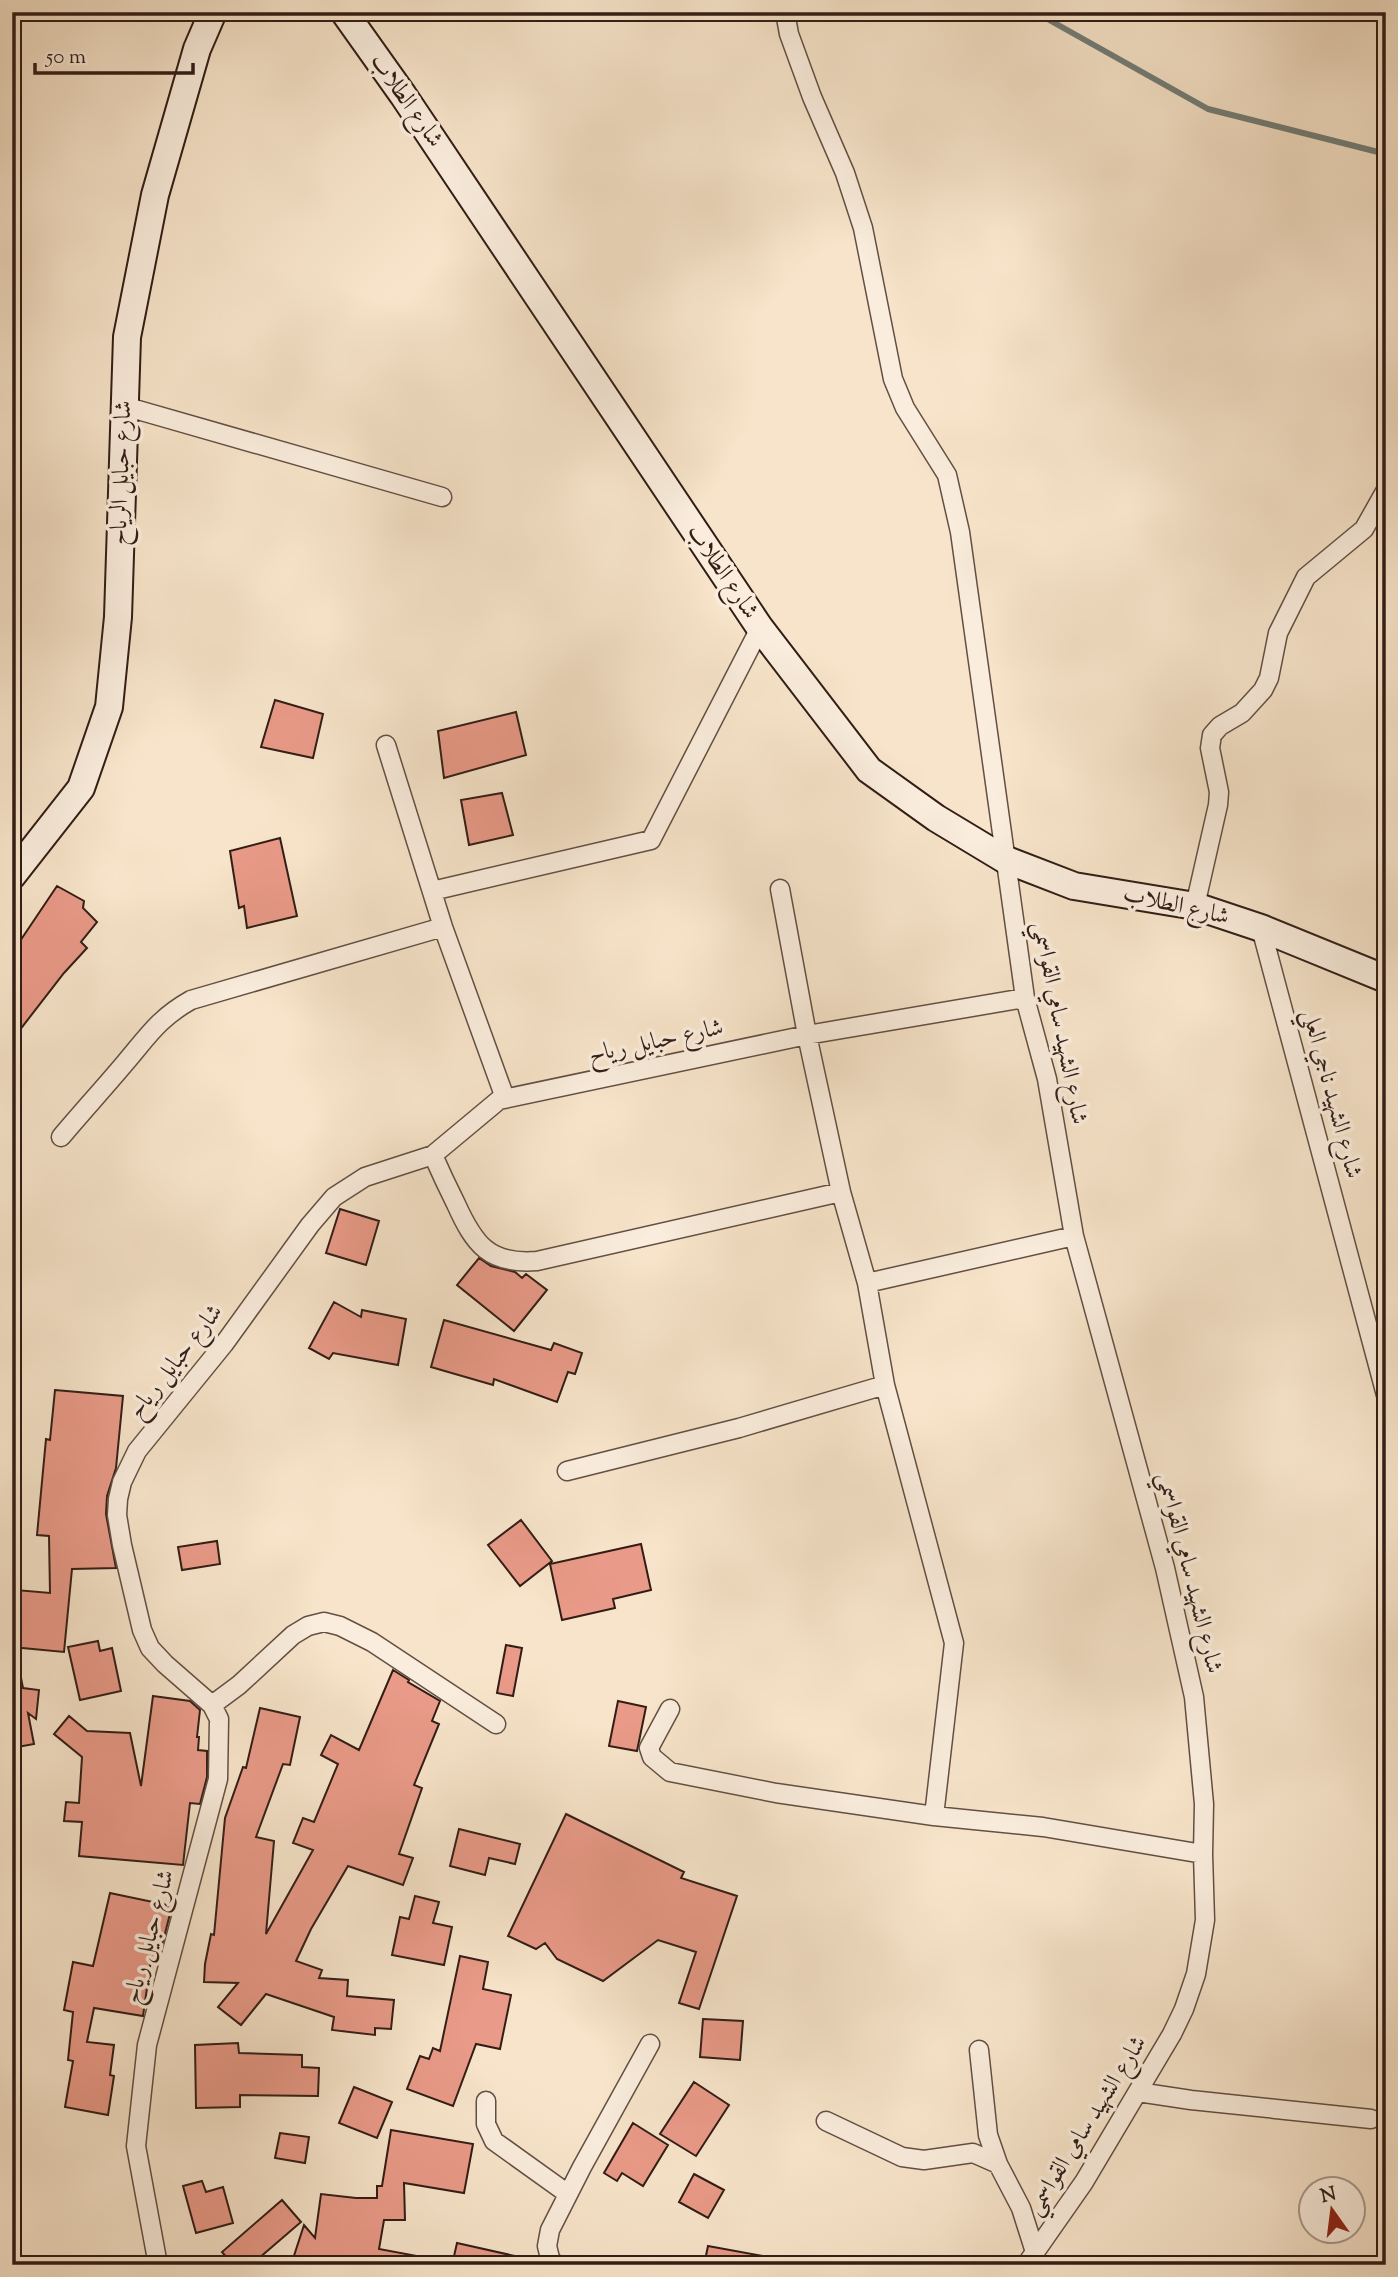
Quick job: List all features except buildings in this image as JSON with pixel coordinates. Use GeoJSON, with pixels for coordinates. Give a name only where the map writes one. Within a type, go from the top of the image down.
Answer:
{"type":"FeatureCollection","features":[{"type":"Feature","properties":{"kind":"street"},"geometry":{"type":"LineString","coordinates":[[197,49],[202,12]]}},
{"type":"Feature","properties":{"kind":"street"},"geometry":{"type":"LineString","coordinates":[[197,49],[213,12]]}},
{"type":"Feature","properties":{"kind":"street","name":"شارع الطلاب"},"geometry":{"type":"LineString","coordinates":[[344,12],[403,95],[760,628],[869,770],[936,818],[1004,859],[1074,886],[1195,906],[1261,928],[1386,979]]}},
{"type":"Feature","properties":{"kind":"street","name":"شارع الشهيد سامي القواسمي"},"geometry":{"type":"LineString","coordinates":[[785,12],[789,34],[811,97],[845,173],[863,228],[893,379],[905,408],[947,475],[960,533],[1025,998],[1046,1079],[1074,1236],[1164,1568],[1194,1696],[1204,1804],[1205,1920],[1196,1974],[1181,2017],[1138,2092],[1084,2182],[1031,2258]]}},
{"type":"Feature","properties":{"kind":"street","name":"شارع حبايل الرياح"},"geometry":{"type":"LineString","coordinates":[[12,876],[81,788],[109,707],[118,617],[127,337],[155,195],[197,49]]}},
{"type":"Feature","properties":{"kind":"street"},"geometry":{"type":"LineString","coordinates":[[124,407],[442,497]]}},
{"type":"Feature","properties":{"kind":"street"},"geometry":{"type":"LineString","coordinates":[[1195,906],[1218,805],[1217,779],[1210,752],[1212,735],[1220,726],[1241,713],[1263,691],[1269,678],[1278,633],[1306,577],[1364,530],[1386,490]]}},
{"type":"Feature","properties":{"kind":"street"},"geometry":{"type":"LineString","coordinates":[[432,891],[651,840],[760,628]]}},
{"type":"Feature","properties":{"kind":"street"},"geometry":{"type":"LineString","coordinates":[[386,745],[443,927],[505,1098]]}},
{"type":"Feature","properties":{"kind":"street"},"geometry":{"type":"LineString","coordinates":[[780,889],[807,1035],[841,1192],[867,1283],[885,1385],[954,1643],[934,1816]]}},
{"type":"Feature","properties":{"kind":"street"},"geometry":{"type":"LineString","coordinates":[[61,1137],[138,1049],[149,1032],[162,1019],[191,1000],[443,927]]}},
{"type":"Feature","properties":{"kind":"street","name":"شارع الشهيد ناجي العلي"},"geometry":{"type":"LineString","coordinates":[[1261,928],[1386,1395]]}},
{"type":"Feature","properties":{"kind":"street","name":"شارع حبايل رياح"},"geometry":{"type":"LineString","coordinates":[[158,2265],[136,2146],[147,2045],[218,1779],[219,1719],[212,1705],[164,1664],[150,1648],[137,1616],[117,1515],[120,1490],[128,1466],[137,1451],[224,1344],[310,1225],[334,1197],[365,1177],[433,1155],[499,1100],[807,1035],[1025,998]]}},
{"type":"Feature","properties":{"kind":"street"},"geometry":{"type":"LineString","coordinates":[[433,1155],[466,1226],[477,1242],[497,1257],[522,1262],[841,1192]]}},
{"type":"Feature","properties":{"kind":"street"},"geometry":{"type":"LineString","coordinates":[[867,1283],[1074,1236]]}},
{"type":"Feature","properties":{"kind":"street"},"geometry":{"type":"LineString","coordinates":[[567,1471],[751,1424],[885,1385]]}},
{"type":"Feature","properties":{"kind":"street"},"geometry":{"type":"LineString","coordinates":[[212,1705],[239,1685],[293,1635],[308,1626],[324,1622],[340,1626],[372,1642],[496,1724]]}},
{"type":"Feature","properties":{"kind":"street"},"geometry":{"type":"LineString","coordinates":[[670,1709],[649,1748],[652,1757],[670,1772],[776,1793],[934,1816],[1043,1827],[1203,1854]]}},
{"type":"Feature","properties":{"kind":"street"},"geometry":{"type":"LineString","coordinates":[[555,2265],[547,2246],[550,2230],[650,2043]]}},
{"type":"Feature","properties":{"kind":"street"},"geometry":{"type":"LineString","coordinates":[[979,2050],[988,2135],[998,2164],[1021,2208],[1031,2258]]}},
{"type":"Feature","properties":{"kind":"street"},"geometry":{"type":"LineString","coordinates":[[1138,2092],[1371,2119]]}},
{"type":"Feature","properties":{"kind":"street"},"geometry":{"type":"LineString","coordinates":[[486,2101],[486,2124],[494,2141],[568,2194]]}},
{"type":"Feature","properties":{"kind":"street"},"geometry":{"type":"LineString","coordinates":[[826,2121],[902,2157],[924,2160],[973,2153],[998,2164]]}},
{"type":"Feature","properties":{"kind":"waterway"},"geometry":{"type":"LineString","coordinates":[[1035,12],[1208,109],[1386,154]]}}]}
